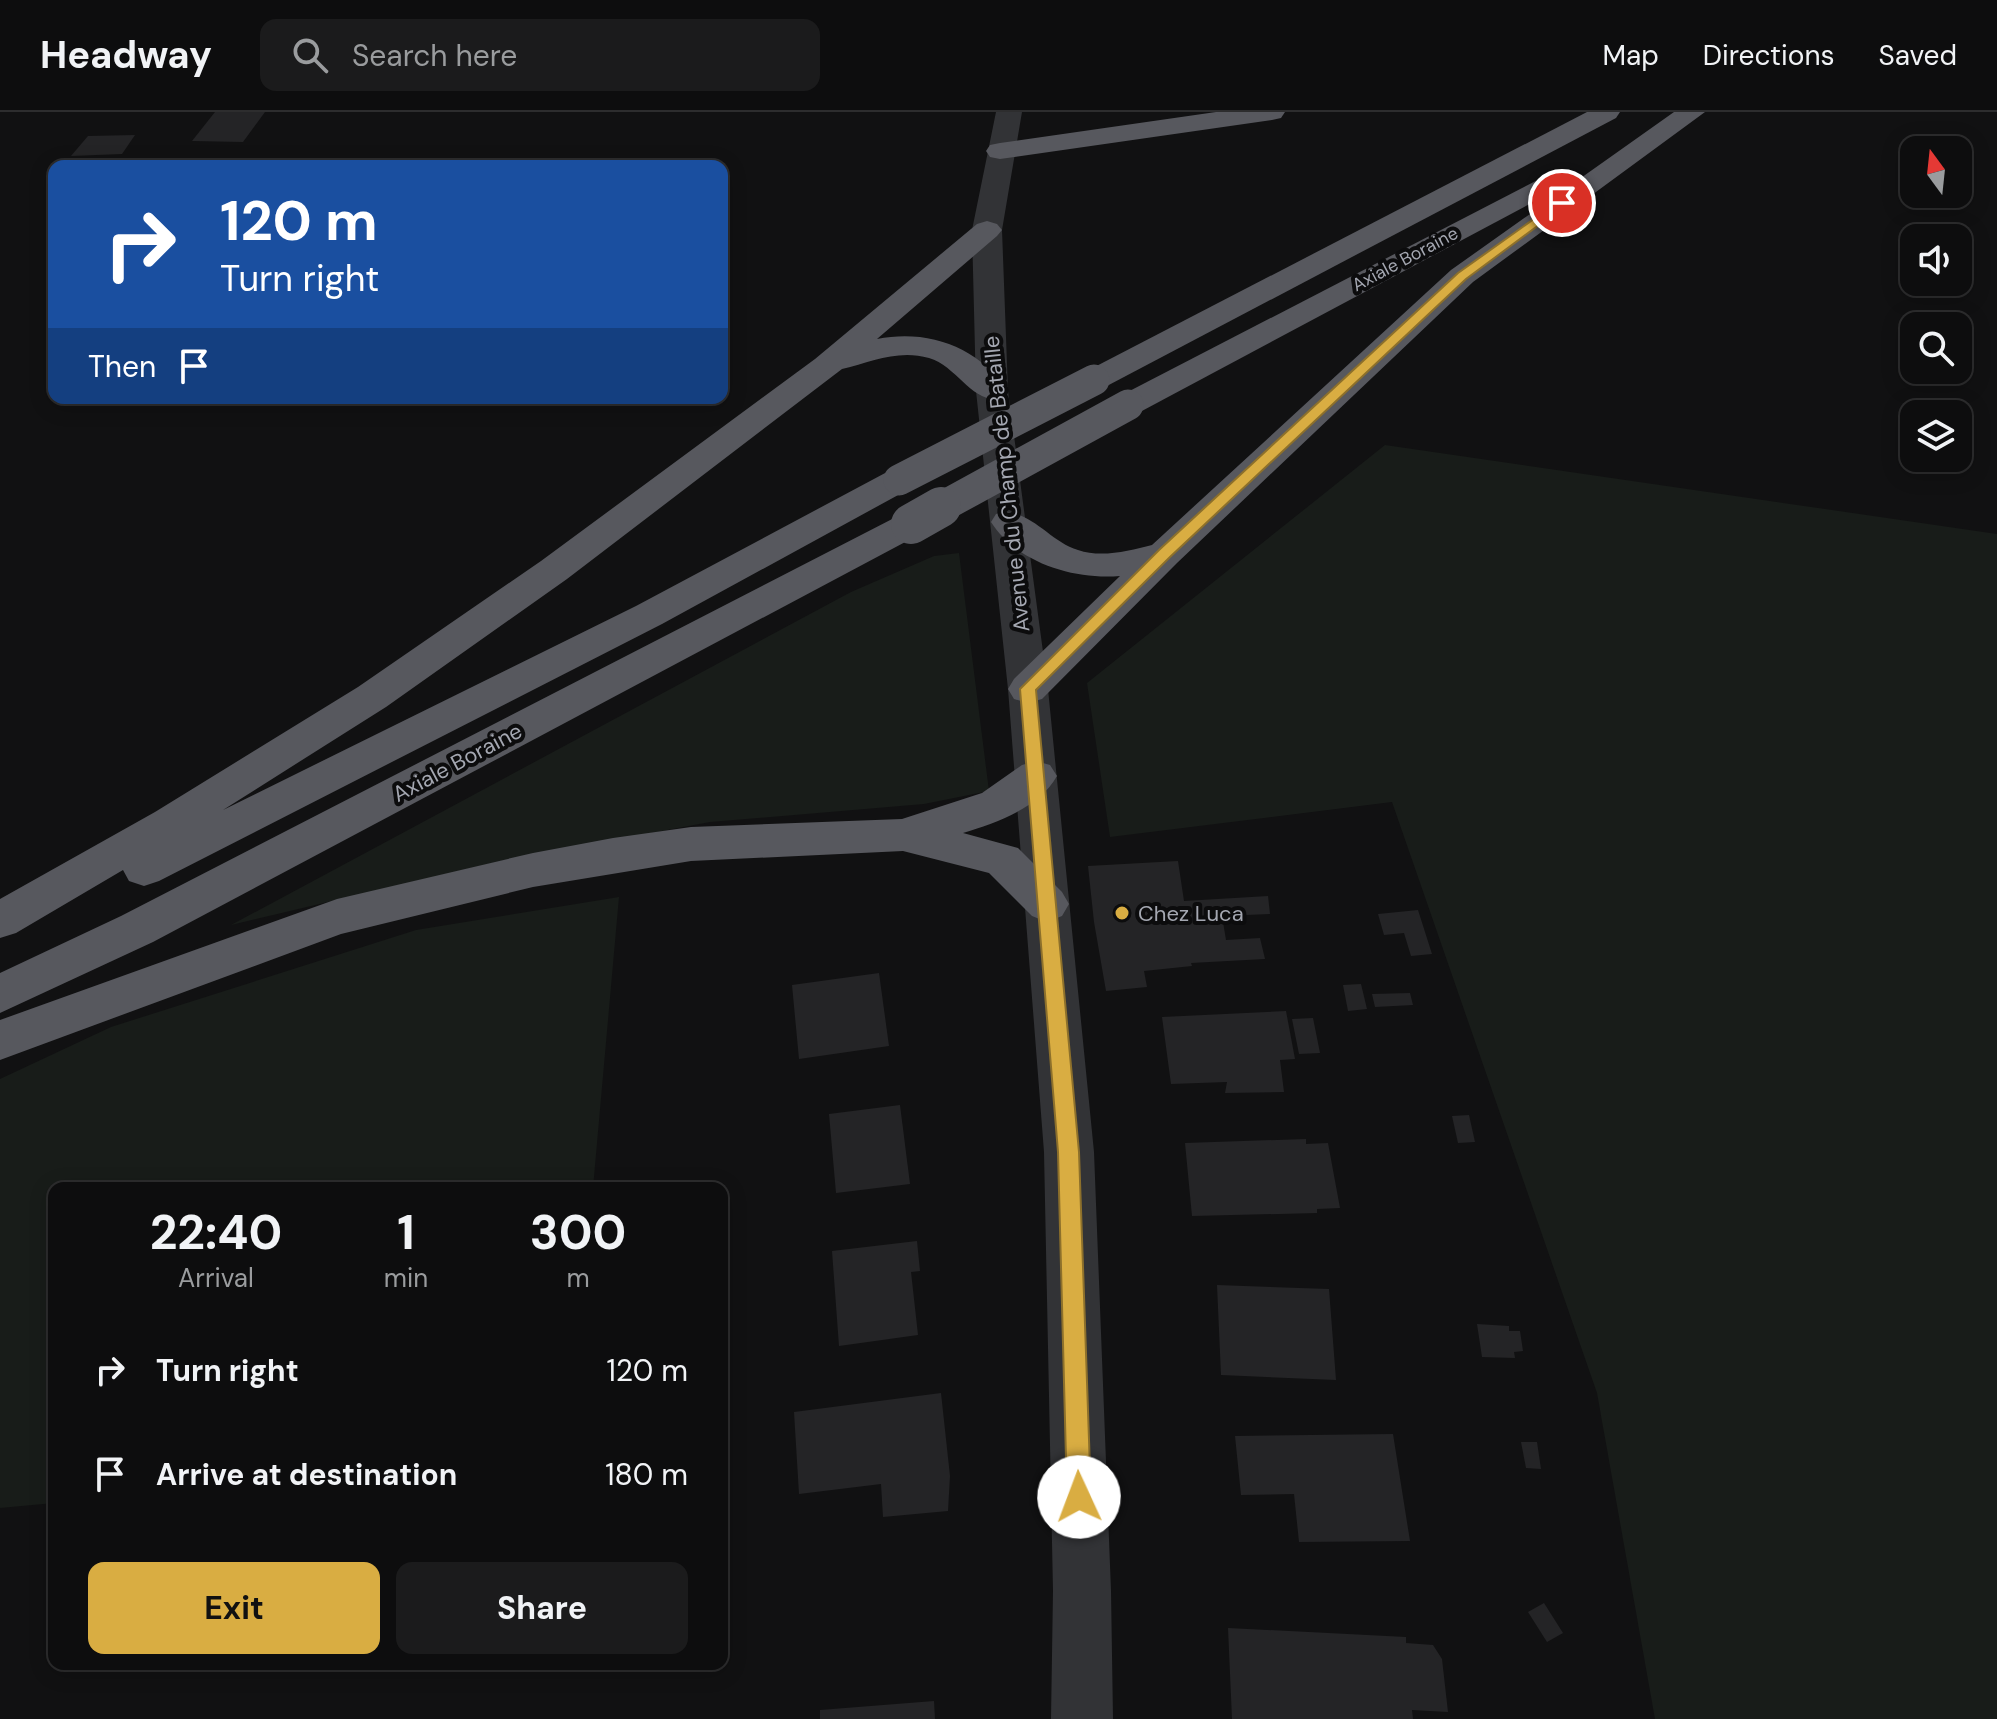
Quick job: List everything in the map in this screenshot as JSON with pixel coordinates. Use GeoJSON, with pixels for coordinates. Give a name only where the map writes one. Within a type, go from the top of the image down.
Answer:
{"type":"FeatureCollection","features":[{"type":"Feature","properties":{"kind":"highway"},"geometry":{"type":"LineString","coordinates":[[1000,151],[1272,112]]}},
{"type":"Feature","properties":{"kind":"highway","name":"Axiale Boraine"},"geometry":{"type":"LineString","coordinates":[[0,938],[340,772],[649,615],[899,480],[1607,112]]}},
{"type":"Feature","properties":{"kind":"highway","name":"Axiale Boraine"},"geometry":{"type":"LineString","coordinates":[[0,994],[137,929],[911,524],[1128,405],[1683,112]]}},
{"type":"Feature","properties":{"kind":"highway"},"geometry":{"type":"LineString","coordinates":[[1028,689],[1164,554],[1462,276],[1692,112]]}},
{"type":"Feature","properties":{"kind":"highway"},"geometry":{"type":"LineString","coordinates":[[0,920],[170,823],[372,697],[554,570],[826,366],[987,230]]}},
{"type":"Feature","properties":{"kind":"highway"},"geometry":{"type":"LineString","coordinates":[[826,366],[862,350],[916,346],[942,351],[962,362],[992,391]]}},
{"type":"Feature","properties":{"kind":"highway"},"geometry":{"type":"LineString","coordinates":[[1009,522],[1036,547],[1058,559],[1092,565],[1124,565],[1164,554]]}},
{"type":"Feature","properties":{"kind":"highway"},"geometry":{"type":"LineString","coordinates":[[0,1040],[337,917],[533,870],[691,844],[902,835],[997,804],[1036,776]]}},
{"type":"Feature","properties":{"kind":"highway"},"geometry":{"type":"LineString","coordinates":[[902,835],[1003,860],[1047,904]]}},
{"type":"Feature","properties":{"kind":"street","name":"Avenue du Champ de Bataille"},"geometry":{"type":"LineString","coordinates":[[1009,112],[987,230],[992,391],[1028,689],[1069,1152],[1082,1591],[1082,1719]]}},
{"type":"Feature","properties":{"kind":"shaded area"},"geometry":{"type":"Polygon","coordinates":[[[1385,445],[1997,534],[1997,1719],[1655,1719],[1597,1393],[1392,802],[1110,837],[1087,683],[1385,445]]]}},
{"type":"Feature","properties":{"kind":"shaded area"},"geometry":{"type":"Polygon","coordinates":[[[959,553],[989,791],[924,804],[710,822],[501,861],[231,925],[851,592],[934,556],[959,553]]]}},
{"type":"Feature","properties":{"kind":"shaded area"},"geometry":{"type":"Polygon","coordinates":[[[619,897],[594,1182],[48,1182],[48,1504],[0,1508],[0,1079],[111,1027],[416,930],[619,897]]]}},
{"type":"Feature","properties":{"kind":"building"},"geometry":{"type":"Polygon","coordinates":[[[215,112],[265,112],[243,142],[192,141],[215,112]]]}},
{"type":"Feature","properties":{"kind":"building"},"geometry":{"type":"Polygon","coordinates":[[[135,135],[122,154],[71,156],[88,136],[135,135]]]}},
{"type":"Feature","properties":{"kind":"building"},"geometry":{"type":"Polygon","coordinates":[[[1178,861],[1184,901],[1268,896],[1270,914],[1222,916],[1226,940],[1260,938],[1265,959],[1191,963],[1192,966],[1144,971],[1147,987],[1106,991],[1088,866],[1178,861]]]}},
{"type":"Feature","properties":{"kind":"building"},"geometry":{"type":"Polygon","coordinates":[[[1418,910],[1432,954],[1411,956],[1404,933],[1384,935],[1378,914],[1418,910]]]}},
{"type":"Feature","properties":{"kind":"building"},"geometry":{"type":"Polygon","coordinates":[[[879,973],[889,1046],[799,1059],[792,985],[879,973]]]}},
{"type":"Feature","properties":{"kind":"building"},"geometry":{"type":"Polygon","coordinates":[[[1361,984],[1367,1009],[1348,1011],[1343,985],[1361,984]]]}},
{"type":"Feature","properties":{"kind":"building"},"geometry":{"type":"Polygon","coordinates":[[[1410,993],[1413,1005],[1375,1007],[1372,994],[1410,993]]]}},
{"type":"Feature","properties":{"kind":"building"},"geometry":{"type":"Polygon","coordinates":[[[1286,1011],[1295,1059],[1280,1060],[1284,1092],[1225,1093],[1227,1082],[1171,1084],[1162,1017],[1286,1011]]]}},
{"type":"Feature","properties":{"kind":"building"},"geometry":{"type":"Polygon","coordinates":[[[1313,1018],[1320,1053],[1299,1054],[1292,1019],[1313,1018]]]}},
{"type":"Feature","properties":{"kind":"building"},"geometry":{"type":"Polygon","coordinates":[[[900,1105],[910,1184],[836,1193],[829,1114],[900,1105]]]}},
{"type":"Feature","properties":{"kind":"building"},"geometry":{"type":"Polygon","coordinates":[[[1469,1115],[1475,1142],[1458,1143],[1452,1116],[1469,1115]]]}},
{"type":"Feature","properties":{"kind":"building"},"geometry":{"type":"Polygon","coordinates":[[[1306,1139],[1306,1144],[1328,1143],[1340,1208],[1317,1209],[1317,1213],[1192,1216],[1185,1143],[1306,1139]]]}},
{"type":"Feature","properties":{"kind":"building"},"geometry":{"type":"Polygon","coordinates":[[[917,1241],[920,1271],[911,1272],[918,1335],[839,1346],[832,1251],[917,1241]]]}},
{"type":"Feature","properties":{"kind":"building"},"geometry":{"type":"Polygon","coordinates":[[[1217,1285],[1329,1289],[1336,1380],[1221,1375],[1217,1285]]]}},
{"type":"Feature","properties":{"kind":"building"},"geometry":{"type":"Polygon","coordinates":[[[1477,1324],[1509,1326],[1509,1331],[1520,1331],[1523,1351],[1514,1352],[1515,1358],[1482,1357],[1477,1324]]]}},
{"type":"Feature","properties":{"kind":"building"},"geometry":{"type":"Polygon","coordinates":[[[941,1393],[950,1476],[948,1511],[883,1517],[881,1484],[799,1494],[794,1412],[941,1393]]]}},
{"type":"Feature","properties":{"kind":"building"},"geometry":{"type":"Polygon","coordinates":[[[1393,1434],[1410,1541],[1299,1542],[1294,1494],[1241,1495],[1235,1436],[1393,1434]]]}},
{"type":"Feature","properties":{"kind":"building"},"geometry":{"type":"Polygon","coordinates":[[[1521,1442],[1537,1442],[1541,1469],[1526,1468],[1521,1442]]]}},
{"type":"Feature","properties":{"kind":"building"},"geometry":{"type":"Polygon","coordinates":[[[1544,1603],[1563,1633],[1547,1642],[1528,1612],[1544,1603]]]}},
{"type":"Feature","properties":{"kind":"building"},"geometry":{"type":"Polygon","coordinates":[[[1228,1628],[1406,1637],[1406,1643],[1433,1645],[1442,1659],[1448,1712],[1412,1710],[1413,1719],[1232,1719],[1228,1628]]]}},
{"type":"Feature","properties":{"kind":"building"},"geometry":{"type":"Polygon","coordinates":[[[934,1701],[935,1719],[820,1719],[820,1710],[934,1701]]]}},
{"type":"Feature","properties":{"kind":"place","name":"Chez Luca"},"geometry":{"type":"Point","coordinates":[1122,913]}},
{"type":"Feature","properties":{"kind":"route"},"geometry":{"type":"LineString","coordinates":[[1079,1497],[1069,1152],[1028,689],[1164,554],[1462,276],[1562,203]]}}]}
